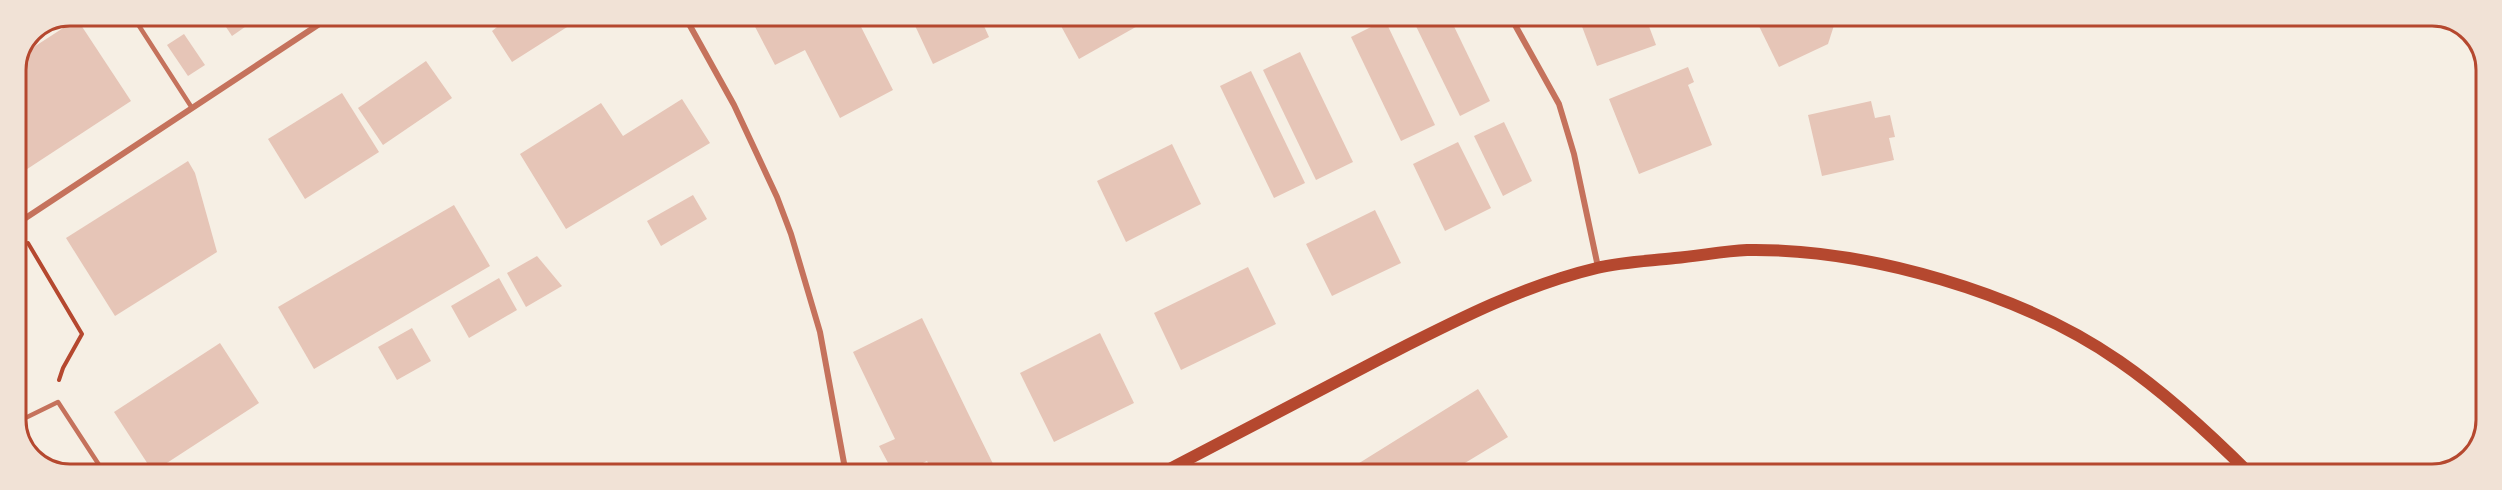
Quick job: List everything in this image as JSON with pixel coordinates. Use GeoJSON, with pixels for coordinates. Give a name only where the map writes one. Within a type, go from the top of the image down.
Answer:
{"type":"FeatureCollection","features":[{"type":"Feature","properties":{"kind":"main road"},"geometry":{"type":"LineString","coordinates":[[1179,464],[1434,331],[1525,291],[1598,267],[1745,250],[1797,252],[1897,267],[1938,278],[2036,315],[2118,360],[2168,397],[2241,464]]}},
{"type":"Feature","properties":{"kind":"street"},"geometry":{"type":"LineString","coordinates":[[25,219],[318,25]]}},
{"type":"Feature","properties":{"kind":"street"},"geometry":{"type":"LineString","coordinates":[[690,25],[734,105],[777,197],[791,234],[820,332],[844,464]]}},
{"type":"Feature","properties":{"kind":"street"},"geometry":{"type":"LineString","coordinates":[[1515,25],[1559,104],[1574,154],[1598,267]]}},
{"type":"Feature","properties":{"kind":"lane"},"geometry":{"type":"LineString","coordinates":[[138,25],[192,108]]}},
{"type":"Feature","properties":{"kind":"lane"},"geometry":{"type":"LineString","coordinates":[[26,418],[58,402],[98,464]]}},
{"type":"Feature","properties":{"kind":"path"},"geometry":{"type":"LineString","coordinates":[[25,241],[82,334],[63,368],[57,385],[58,402]]}},
{"type":"Feature","properties":{"kind":"building"},"geometry":{"type":"Polygon","coordinates":[[[67,25],[81,25],[131,101],[25,170],[25,69],[31,49],[67,25]]]}},
{"type":"Feature","properties":{"kind":"building"},"geometry":{"type":"Polygon","coordinates":[[[225,25],[248,25],[232,36],[225,25]]]}},
{"type":"Feature","properties":{"kind":"building"},"geometry":{"type":"Polygon","coordinates":[[[500,25],[570,25],[512,62],[492,31],[500,25]]]}},
{"type":"Feature","properties":{"kind":"building"},"geometry":{"type":"Polygon","coordinates":[[[754,25],[860,25],[893,90],[840,118],[805,50],[775,65],[754,25]]]}},
{"type":"Feature","properties":{"kind":"building"},"geometry":{"type":"Polygon","coordinates":[[[915,25],[984,25],[989,37],[933,64],[915,25]]]}},
{"type":"Feature","properties":{"kind":"building"},"geometry":{"type":"Polygon","coordinates":[[[1060,25],[1139,25],[1079,59],[1060,25]]]}},
{"type":"Feature","properties":{"kind":"building"},"geometry":{"type":"Polygon","coordinates":[[[1375,25],[1387,25],[1435,125],[1401,141],[1351,37],[1375,25]]]}},
{"type":"Feature","properties":{"kind":"building"},"geometry":{"type":"Polygon","coordinates":[[[1415,25],[1453,25],[1490,101],[1460,116],[1415,25]]]}},
{"type":"Feature","properties":{"kind":"building"},"geometry":{"type":"Polygon","coordinates":[[[1581,25],[1648,25],[1656,45],[1597,66],[1581,25]]]}},
{"type":"Feature","properties":{"kind":"building"},"geometry":{"type":"Polygon","coordinates":[[[1758,25],[1834,25],[1828,44],[1779,67],[1758,25]]]}},
{"type":"Feature","properties":{"kind":"building"},"geometry":{"type":"Polygon","coordinates":[[[184,34],[205,65],[188,76],[167,45],[184,34]]]}},
{"type":"Feature","properties":{"kind":"building"},"geometry":{"type":"Polygon","coordinates":[[[1300,52],[1353,162],[1316,180],[1263,70],[1300,52]]]}},
{"type":"Feature","properties":{"kind":"building"},"geometry":{"type":"Polygon","coordinates":[[[426,61],[452,98],[383,145],[358,108],[426,61]]]}},
{"type":"Feature","properties":{"kind":"building"},"geometry":{"type":"Polygon","coordinates":[[[1688,67],[1694,82],[1688,85],[1712,145],[1639,174],[1609,99],[1688,67]]]}},
{"type":"Feature","properties":{"kind":"building"},"geometry":{"type":"Polygon","coordinates":[[[1251,71],[1305,183],[1274,198],[1220,86],[1251,71]]]}},
{"type":"Feature","properties":{"kind":"building"},"geometry":{"type":"Polygon","coordinates":[[[342,93],[379,152],[305,199],[268,139],[342,93]]]}},
{"type":"Feature","properties":{"kind":"building"},"geometry":{"type":"Polygon","coordinates":[[[682,99],[710,143],[566,229],[520,154],[601,103],[623,136],[682,99]]]}},
{"type":"Feature","properties":{"kind":"building"},"geometry":{"type":"Polygon","coordinates":[[[1871,101],[1875,118],[1890,115],[1895,137],[1889,138],[1894,160],[1822,176],[1808,115],[1871,101]]]}},
{"type":"Feature","properties":{"kind":"building"},"geometry":{"type":"Polygon","coordinates":[[[1504,122],[1532,181],[1503,196],[1474,136],[1504,122]]]}},
{"type":"Feature","properties":{"kind":"building"},"geometry":{"type":"Polygon","coordinates":[[[1458,142],[1491,208],[1445,231],[1413,164],[1458,142]]]}},
{"type":"Feature","properties":{"kind":"building"},"geometry":{"type":"Polygon","coordinates":[[[1172,144],[1201,204],[1126,242],[1097,181],[1172,144]]]}},
{"type":"Feature","properties":{"kind":"building"},"geometry":{"type":"Polygon","coordinates":[[[188,161],[195,173],[217,252],[115,316],[66,238],[188,161]]]}},
{"type":"Feature","properties":{"kind":"building"},"geometry":{"type":"Polygon","coordinates":[[[693,195],[707,219],[661,246],[647,221],[693,195]]]}},
{"type":"Feature","properties":{"kind":"building"},"geometry":{"type":"Polygon","coordinates":[[[454,205],[490,266],[314,369],[278,307],[454,205]]]}},
{"type":"Feature","properties":{"kind":"building"},"geometry":{"type":"Polygon","coordinates":[[[1375,210],[1401,263],[1332,296],[1306,244],[1375,210]]]}},
{"type":"Feature","properties":{"kind":"building"},"geometry":{"type":"Polygon","coordinates":[[[537,256],[562,286],[526,307],[507,273],[537,256]]]}},
{"type":"Feature","properties":{"kind":"building"},"geometry":{"type":"Polygon","coordinates":[[[1248,267],[1276,324],[1181,370],[1154,313],[1248,267]]]}},
{"type":"Feature","properties":{"kind":"building"},"geometry":{"type":"Polygon","coordinates":[[[499,278],[517,310],[469,338],[451,306],[499,278]]]}},
{"type":"Feature","properties":{"kind":"building"},"geometry":{"type":"Polygon","coordinates":[[[922,318],[993,464],[929,464],[927,461],[921,464],[889,464],[879,446],[895,439],[853,352],[922,318]]]}},
{"type":"Feature","properties":{"kind":"building"},"geometry":{"type":"Polygon","coordinates":[[[412,328],[431,361],[397,380],[378,347],[412,328]]]}},
{"type":"Feature","properties":{"kind":"building"},"geometry":{"type":"Polygon","coordinates":[[[1100,333],[1134,403],[1054,442],[1020,373],[1100,333]]]}},
{"type":"Feature","properties":{"kind":"building"},"geometry":{"type":"Polygon","coordinates":[[[220,343],[259,403],[165,464],[148,464],[114,412],[220,343]]]}},
{"type":"Feature","properties":{"kind":"building"},"geometry":{"type":"Polygon","coordinates":[[[1478,389],[1508,437],[1463,464],[1358,464],[1478,389]]]}}]}
